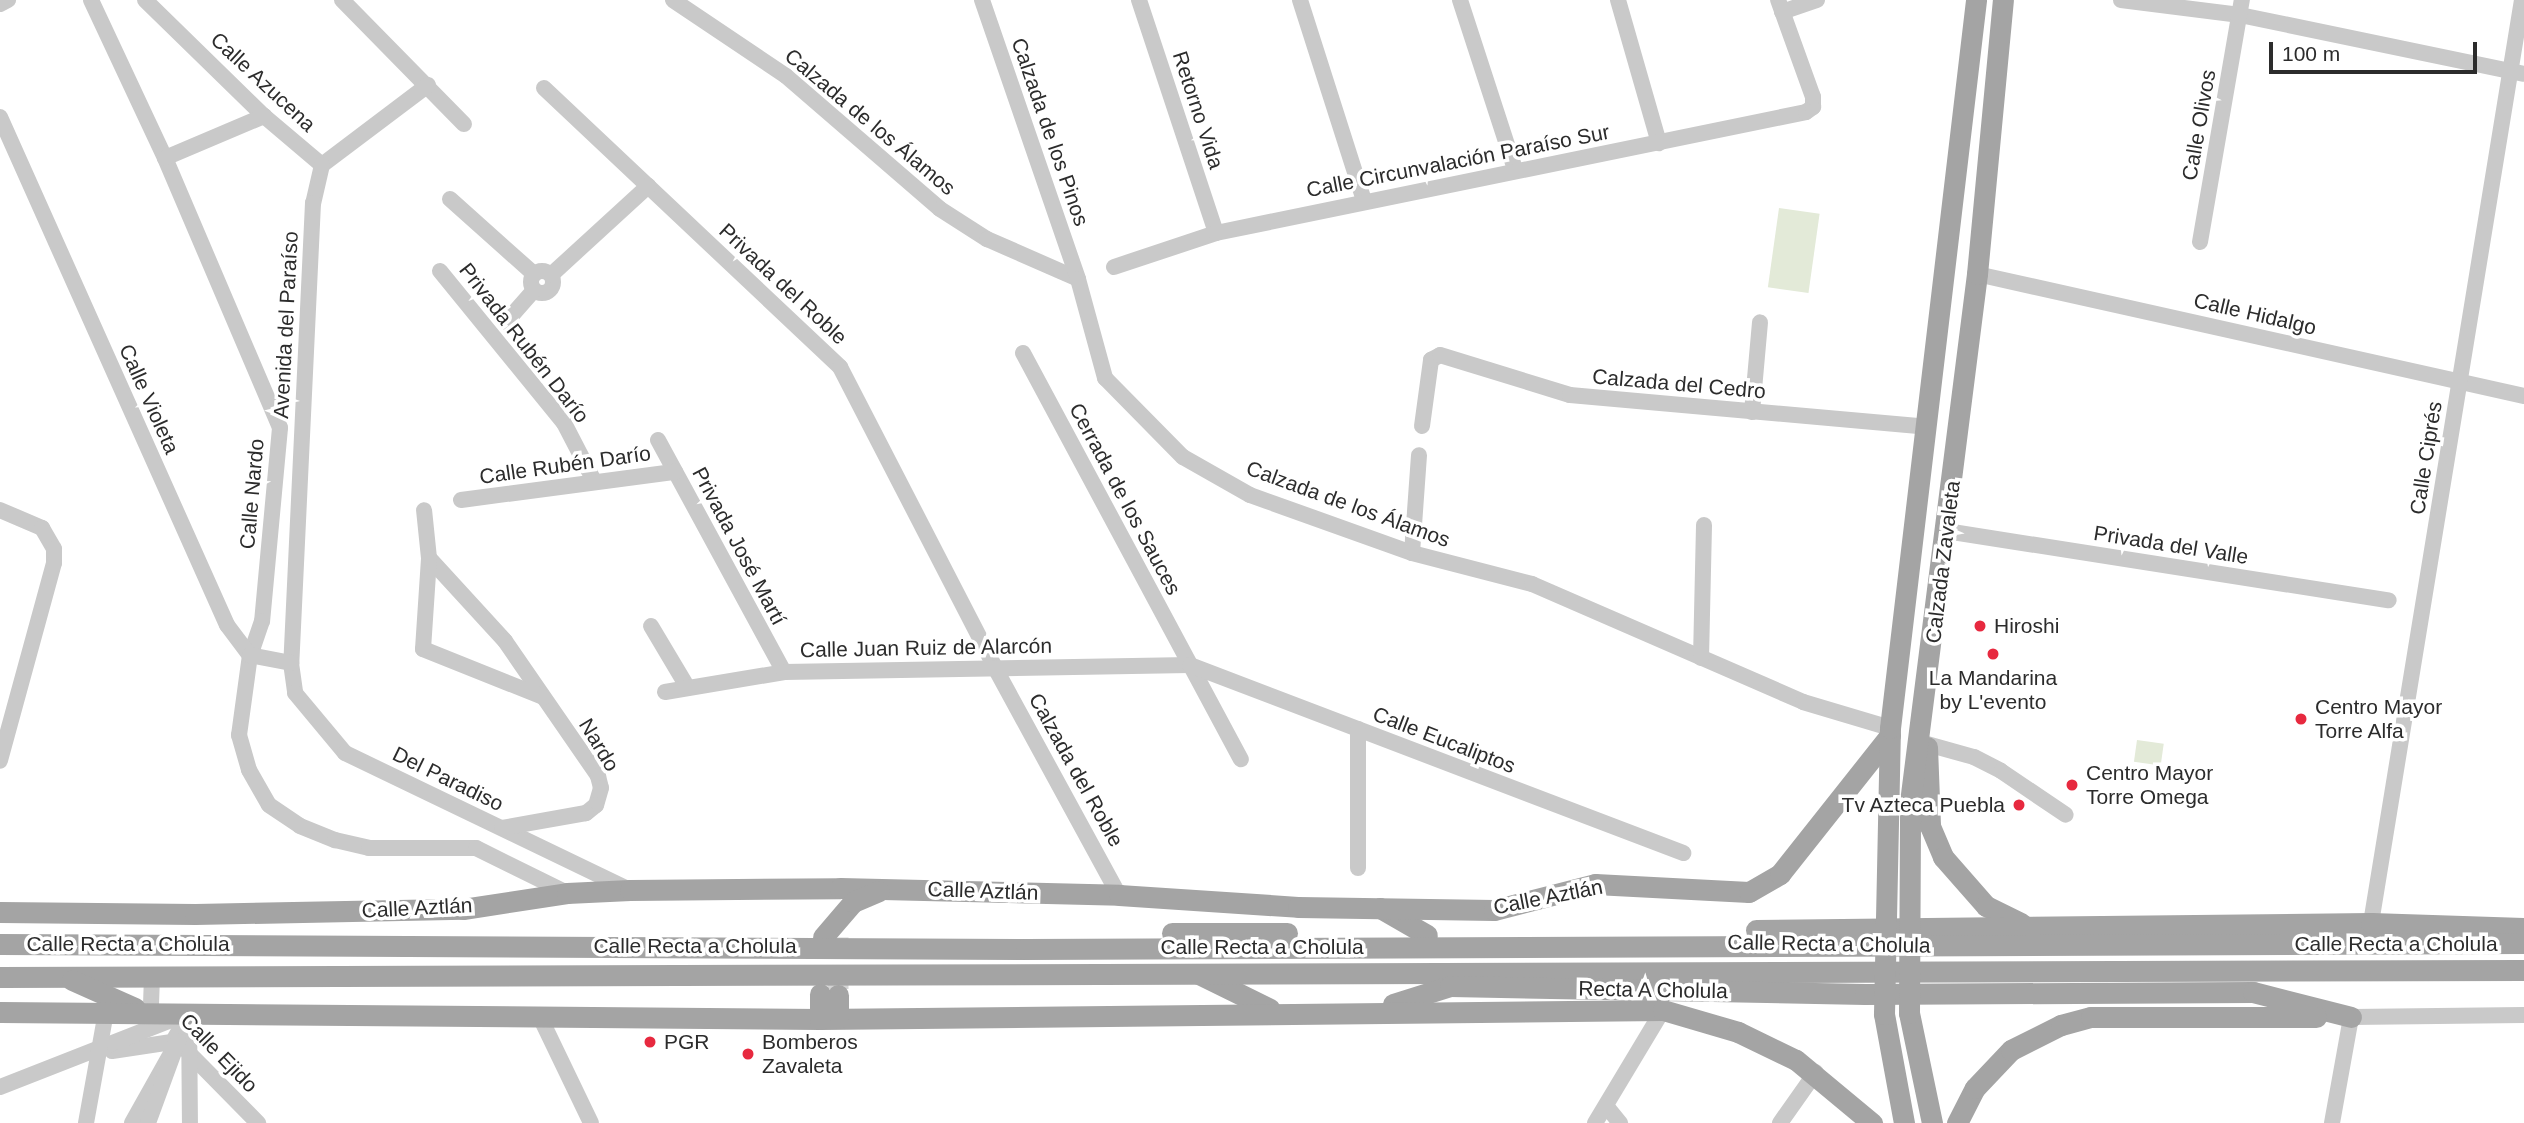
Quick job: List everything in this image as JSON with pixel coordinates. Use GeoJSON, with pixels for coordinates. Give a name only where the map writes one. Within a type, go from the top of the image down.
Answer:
{"type":"FeatureCollection","features":[{"type":"Feature","properties":{"kind":"main road","name":"Calzada Zavaleta"},"geometry":{"type":"LineString","coordinates":[[1904,1123],[1884,1014],[1890,731],[1976,0]]}},
{"type":"Feature","properties":{"kind":"main road","name":"Calzada Zavaleta"},"geometry":{"type":"LineString","coordinates":[[1932,1123],[1909,1013],[1910,802],[1917,732],[1930,670],[1977,274],[2003,0]]}},
{"type":"Feature","properties":{"kind":"main road"},"geometry":{"type":"LineString","coordinates":[[1930,670],[1927,744],[1930,826],[1943,857],[1986,906],[2026,925]]}},
{"type":"Feature","properties":{"kind":"main road","name":"Calle Aztlán"},"geometry":{"type":"LineString","coordinates":[[0,912],[195,914],[463,909],[567,892],[816,888],[1119,895],[1298,907],[1494,910],[1595,884],[1749,892],[1780,874],[1890,731]]}},
{"type":"Feature","properties":{"kind":"main road"},"geometry":{"type":"LineString","coordinates":[[816,888],[827,903],[831,933],[853,902],[884,889]]}},
{"type":"Feature","properties":{"kind":"main road"},"geometry":{"type":"LineString","coordinates":[[1244,932],[1298,907]]}},
{"type":"Feature","properties":{"kind":"main road"},"geometry":{"type":"LineString","coordinates":[[1379,908],[1427,935]]}},
{"type":"Feature","properties":{"kind":"main road"},"geometry":{"type":"LineString","coordinates":[[1936,934],[2026,925],[2371,923],[2524,928]]}},
{"type":"Feature","properties":{"kind":"main road"},"geometry":{"type":"LineString","coordinates":[[1026,949],[1078,935],[1244,932],[1427,935],[1866,935]]}},
{"type":"Feature","properties":{"kind":"main road","name":"Calle Recta a Cholula"},"geometry":{"type":"LineString","coordinates":[[0,944],[1026,949],[1936,934],[2524,943]]}},
{"type":"Feature","properties":{"kind":"main road","name":"Calle Recta a Cholula"},"geometry":{"type":"LineString","coordinates":[[0,976],[1865,969],[2524,970]]}},
{"type":"Feature","properties":{"kind":"main road"},"geometry":{"type":"LineString","coordinates":[[1194,972],[1273,1011]]}},
{"type":"Feature","properties":{"kind":"main road"},"geometry":{"type":"LineString","coordinates":[[64,976],[153,1016]]}},
{"type":"Feature","properties":{"kind":"main road","name":"Recta A Cholula"},"geometry":{"type":"LineString","coordinates":[[1371,1010],[1450,986],[1865,994],[2253,992],[2351,1017]]}},
{"type":"Feature","properties":{"kind":"main road"},"geometry":{"type":"LineString","coordinates":[[829,995],[829,1018]]}},
{"type":"Feature","properties":{"kind":"main road"},"geometry":{"type":"LineString","coordinates":[[0,1012],[541,1019],[829,1018],[1371,1010],[1663,1010],[1738,1032],[1816,1072],[1872,1123]]}},
{"type":"Feature","properties":{"kind":"main road"},"geometry":{"type":"LineString","coordinates":[[1957,1123],[1975,1088],[2011,1050],[2061,1025],[2091,1017],[2351,1017]]}},
{"type":"Feature","properties":{"kind":"street"},"geometry":{"type":"LineString","coordinates":[[0,4],[8,0]]}},
{"type":"Feature","properties":{"kind":"street","name":"Calle Nardo"},"geometry":{"type":"LineString","coordinates":[[91,0],[165,158],[280,428],[262,621],[250,654],[239,735],[249,770],[269,805],[300,826],[346,843],[369,848],[476,848],[567,892]]}},
{"type":"Feature","properties":{"kind":"street","name":"Calle Azucena"},"geometry":{"type":"LineString","coordinates":[[145,0],[264,116],[322,165]]}},
{"type":"Feature","properties":{"kind":"street"},"geometry":{"type":"LineString","coordinates":[[342,0],[464,124]]}},
{"type":"Feature","properties":{"kind":"street","name":"Calzada de los Álamos"},"geometry":{"type":"LineString","coordinates":[[673,0],[786,76],[940,209],[987,239],[1078,279],[1105,378],[1183,457],[1250,495],[1412,553],[1532,584],[1814,706],[1890,731]]}},
{"type":"Feature","properties":{"kind":"street","name":"Calzada de los Pinos"},"geometry":{"type":"LineString","coordinates":[[982,0],[1078,279]]}},
{"type":"Feature","properties":{"kind":"street","name":"Retorno Vida"},"geometry":{"type":"LineString","coordinates":[[1139,0],[1216,233]]}},
{"type":"Feature","properties":{"kind":"street"},"geometry":{"type":"LineString","coordinates":[[1300,0],[1364,200]]}},
{"type":"Feature","properties":{"kind":"street"},"geometry":{"type":"LineString","coordinates":[[1460,0],[1515,169]]}},
{"type":"Feature","properties":{"kind":"street"},"geometry":{"type":"LineString","coordinates":[[1618,0],[1659,143]]}},
{"type":"Feature","properties":{"kind":"street"},"geometry":{"type":"LineString","coordinates":[[1780,6],[1817,0]]}},
{"type":"Feature","properties":{"kind":"street"},"geometry":{"type":"LineString","coordinates":[[2121,0],[2241,7],[2517,73]]}},
{"type":"Feature","properties":{"kind":"street","name":"Calle Ciprés"},"geometry":{"type":"LineString","coordinates":[[2371,923],[2460,382],[2517,73],[2522,0]]}},
{"type":"Feature","properties":{"kind":"street","name":"Calle Circunvalación Paraíso Sur"},"geometry":{"type":"LineString","coordinates":[[1114,267],[1216,233],[1515,169],[1659,143],[1806,112],[1813,107],[1780,6]]}},
{"type":"Feature","properties":{"kind":"street","name":"Calle Olivos"},"geometry":{"type":"LineString","coordinates":[[2200,242],[2241,7]]}},
{"type":"Feature","properties":{"kind":"street"},"geometry":{"type":"LineString","coordinates":[[322,165],[428,85]]}},
{"type":"Feature","properties":{"kind":"street","name":"Privada del Roble"},"geometry":{"type":"LineString","coordinates":[[544,88],[840,367],[993,666]]}},
{"type":"Feature","properties":{"kind":"street"},"geometry":{"type":"LineString","coordinates":[[165,158],[264,116]]}},
{"type":"Feature","properties":{"kind":"street","name":"Calle Violeta"},"geometry":{"type":"LineString","coordinates":[[0,117],[227,625],[250,654]]}},
{"type":"Feature","properties":{"kind":"street","name":"Avenida del Paraíso"},"geometry":{"type":"LineString","coordinates":[[291,663],[313,204],[322,165]]}},
{"type":"Feature","properties":{"kind":"street"},"geometry":{"type":"LineString","coordinates":[[506,322],[540,280],[648,186]]}},
{"type":"Feature","properties":{"kind":"street"},"geometry":{"type":"LineString","coordinates":[[450,199],[540,280]]}},
{"type":"Feature","properties":{"kind":"street","name":"Privada Rubén Darío"},"geometry":{"type":"LineString","coordinates":[[440,271],[564,423],[593,479]]}},
{"type":"Feature","properties":{"kind":"street","name":"Calle Hidalgo"},"geometry":{"type":"LineString","coordinates":[[1977,274],[2524,396]]}},
{"type":"Feature","properties":{"kind":"street"},"geometry":{"type":"LineString","coordinates":[[1752,412],[1760,322]]}},
{"type":"Feature","properties":{"kind":"street","name":"Cerrada de los Sauces"},"geometry":{"type":"LineString","coordinates":[[1023,354],[1241,759]]}},
{"type":"Feature","properties":{"kind":"street","name":"Calzada del Cedro"},"geometry":{"type":"LineString","coordinates":[[1422,426],[1434,355],[1570,395],[1927,427]]}},
{"type":"Feature","properties":{"kind":"street"},"geometry":{"type":"LineString","coordinates":[[280,428],[303,429]]}},
{"type":"Feature","properties":{"kind":"street","name":"Privada José Martí"},"geometry":{"type":"LineString","coordinates":[[658,440],[784,672]]}},
{"type":"Feature","properties":{"kind":"street"},"geometry":{"type":"LineString","coordinates":[[1412,553],[1419,455]]}},
{"type":"Feature","properties":{"kind":"street","name":"Calle Rubén Darío"},"geometry":{"type":"LineString","coordinates":[[461,500],[593,479],[675,471]]}},
{"type":"Feature","properties":{"kind":"street"},"geometry":{"type":"LineString","coordinates":[[0,510],[42,528],[54,549],[54,563],[0,761]]}},
{"type":"Feature","properties":{"kind":"street"},"geometry":{"type":"LineString","coordinates":[[423,649],[429,558],[424,510]]}},
{"type":"Feature","properties":{"kind":"street"},"geometry":{"type":"LineString","coordinates":[[1701,658],[1704,525]]}},
{"type":"Feature","properties":{"kind":"street","name":"Privada del Valle"},"geometry":{"type":"LineString","coordinates":[[1946,531],[2389,600]]}},
{"type":"Feature","properties":{"kind":"street","name":"Nardo"},"geometry":{"type":"LineString","coordinates":[[429,558],[505,641],[598,776],[600,797],[586,813],[495,825]]}},
{"type":"Feature","properties":{"kind":"street"},"geometry":{"type":"LineString","coordinates":[[651,626],[688,688]]}},
{"type":"Feature","properties":{"kind":"street"},"geometry":{"type":"LineString","coordinates":[[408,656],[423,649],[543,697]]}},
{"type":"Feature","properties":{"kind":"street"},"geometry":{"type":"LineString","coordinates":[[250,654],[291,663]]}},
{"type":"Feature","properties":{"kind":"street","name":"Del Paradiso"},"geometry":{"type":"LineString","coordinates":[[291,663],[295,693],[345,753],[630,890]]}},
{"type":"Feature","properties":{"kind":"street","name":"Calle Juan Ruiz de Alarcón"},"geometry":{"type":"LineString","coordinates":[[665,692],[784,672],[993,666],[1190,665]]}},
{"type":"Feature","properties":{"kind":"street","name":"Calle Eucaliptos"},"geometry":{"type":"LineString","coordinates":[[1190,665],[1683,853]]}},
{"type":"Feature","properties":{"kind":"street","name":"Calzada del Roble"},"geometry":{"type":"LineString","coordinates":[[993,666],[1119,895]]}},
{"type":"Feature","properties":{"kind":"street"},"geometry":{"type":"LineString","coordinates":[[1358,729],[1358,868]]}},
{"type":"Feature","properties":{"kind":"street"},"geometry":{"type":"LineString","coordinates":[[1927,744],[1974,757],[2001,771],[2066,815]]}},
{"type":"Feature","properties":{"kind":"street"},"geometry":{"type":"LineString","coordinates":[[476,848],[495,825]]}},
{"type":"Feature","properties":{"kind":"street"},"geometry":{"type":"LineString","coordinates":[[0,1087],[100,1050],[153,1016],[152,976]]}},
{"type":"Feature","properties":{"kind":"street"},"geometry":{"type":"LineString","coordinates":[[1595,1123],[1663,1010]]}},
{"type":"Feature","properties":{"kind":"street"},"geometry":{"type":"LineString","coordinates":[[86,1123],[106,1012]]}},
{"type":"Feature","properties":{"kind":"street"},"geometry":{"type":"LineString","coordinates":[[148,1123],[181,1044],[189,1013]]}},
{"type":"Feature","properties":{"kind":"street"},"geometry":{"type":"LineString","coordinates":[[2332,1123],[2351,1017],[2524,1015]]}},
{"type":"Feature","properties":{"kind":"street","name":"Calle Ejido"},"geometry":{"type":"LineString","coordinates":[[153,1016],[258,1123]]}},
{"type":"Feature","properties":{"kind":"street"},"geometry":{"type":"LineString","coordinates":[[541,1019],[592,1123]]}},
{"type":"Feature","properties":{"kind":"street"},"geometry":{"type":"LineString","coordinates":[[100,1050],[181,1044]]}},
{"type":"Feature","properties":{"kind":"street"},"geometry":{"type":"LineString","coordinates":[[132,1123],[181,1044]]}},
{"type":"Feature","properties":{"kind":"street"},"geometry":{"type":"LineString","coordinates":[[181,1044],[190,1123]]}},
{"type":"Feature","properties":{"kind":"street"},"geometry":{"type":"LineString","coordinates":[[1780,1123],[1816,1072]]}},
{"type":"Feature","properties":{"kind":"street"},"geometry":{"type":"LineString","coordinates":[[1607,1107],[1620,1123]]}},
{"type":"Feature","properties":{"kind":"green space"},"geometry":{"type":"Polygon","coordinates":[[[1779,208],[1820,214],[1808,293],[1768,287],[1779,208]]]}},
{"type":"Feature","properties":{"kind":"green space"},"geometry":{"type":"Polygon","coordinates":[[[2137,740],[2164,744],[2161,766],[2134,762],[2137,740]]]}},
{"type":"Feature","properties":{"kind":"tunnel"},"geometry":{"type":"LineString","coordinates":[[838,937],[838,993]]}},
{"type":"Feature","properties":{"kind":"place","name":"Hiroshi"},"geometry":{"type":"Point","coordinates":[1980,626]}},
{"type":"Feature","properties":{"kind":"place","name":"La Mandarina by L'evento"},"geometry":{"type":"Point","coordinates":[1993,654]}},
{"type":"Feature","properties":{"kind":"place","name":"Centro Mayor Torre Alfa"},"geometry":{"type":"Point","coordinates":[2301,719]}},
{"type":"Feature","properties":{"kind":"place","name":"Centro Mayor Torre Omega"},"geometry":{"type":"Point","coordinates":[2072,785]}},
{"type":"Feature","properties":{"kind":"place","name":"Tv Azteca Puebla"},"geometry":{"type":"Point","coordinates":[2019,805]}},
{"type":"Feature","properties":{"kind":"place","name":"PGR"},"geometry":{"type":"Point","coordinates":[650,1042]}},
{"type":"Feature","properties":{"kind":"place","name":"Bomberos Zavaleta"},"geometry":{"type":"Point","coordinates":[748,1054]}}]}
